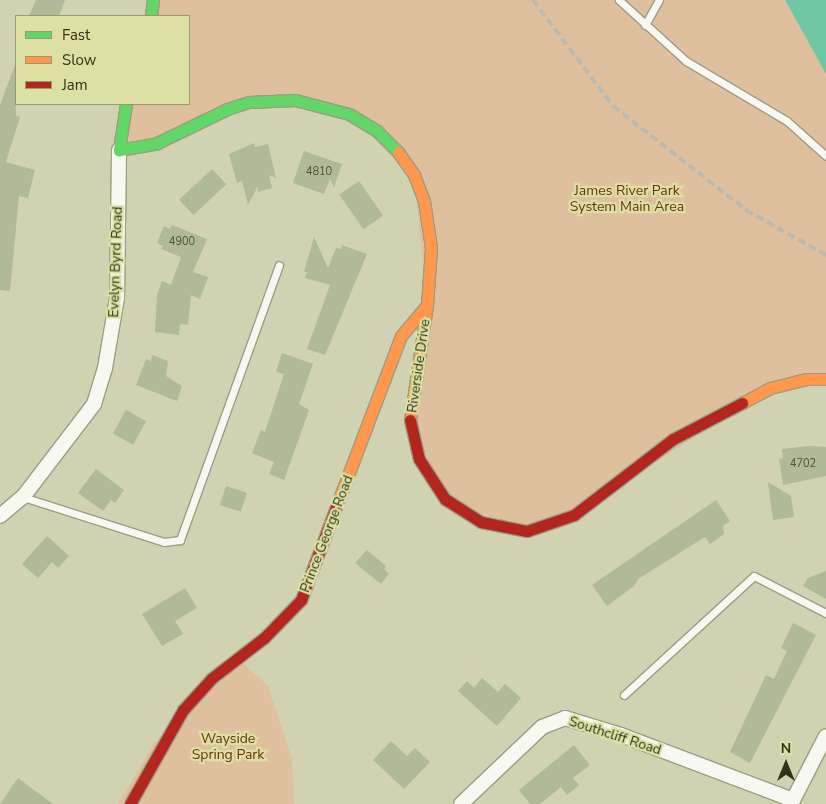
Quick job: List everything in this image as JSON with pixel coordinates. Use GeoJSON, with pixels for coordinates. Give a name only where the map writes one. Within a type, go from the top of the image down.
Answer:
{"type":"FeatureCollection","features":[{"type":"Feature","properties":{"kind":"street"},"geometry":{"type":"LineString","coordinates":[[151,15],[153,0]]}},
{"type":"Feature","properties":{"kind":"street","name":"Riverside Drive"},"geometry":{"type":"LineString","coordinates":[[118,150],[157,143],[226,109],[249,102],[295,100],[320,104],[349,114],[376,131],[397,151],[414,175],[429,222],[427,306],[410,418],[419,459],[445,499],[481,522],[527,531],[574,515],[673,439],[770,388],[806,379],[826,379]]}},
{"type":"Feature","properties":{"kind":"street"},"geometry":{"type":"LineString","coordinates":[[118,150],[126,105]]}},
{"type":"Feature","properties":{"kind":"street","name":"Evelyn Byrd Road"},"geometry":{"type":"LineString","coordinates":[[0,516],[23,497],[94,404],[105,368],[117,298],[118,150]]}},
{"type":"Feature","properties":{"kind":"street","name":"Prince George Road"},"geometry":{"type":"LineString","coordinates":[[130,804],[183,710],[212,678],[264,638],[301,600],[402,336],[427,306]]}},
{"type":"Feature","properties":{"kind":"street","name":"Southcliff Road"},"geometry":{"type":"LineString","coordinates":[[461,804],[542,727],[564,718],[621,735],[792,802],[826,736]]}},
{"type":"Feature","properties":{"kind":"lane"},"geometry":{"type":"LineString","coordinates":[[619,0],[686,61],[787,121],[826,156]]}},
{"type":"Feature","properties":{"kind":"lane"},"geometry":{"type":"LineString","coordinates":[[645,25],[659,0]]}},
{"type":"Feature","properties":{"kind":"lane"},"geometry":{"type":"LineString","coordinates":[[23,497],[164,542],[180,540],[279,265]]}},
{"type":"Feature","properties":{"kind":"lane"},"geometry":{"type":"LineString","coordinates":[[624,695],[754,576],[826,613]]}},
{"type":"Feature","properties":{"kind":"green space","name":"James River Park System Main Area"},"geometry":{"type":"Polygon","coordinates":[[[153,0],[785,0],[826,74],[826,379],[770,388],[574,515],[527,531],[445,499],[410,418],[427,306],[414,175],[349,114],[269,100],[119,150],[126,105],[190,105],[190,15],[151,15],[153,0]]]}},
{"type":"Feature","properties":{"kind":"green space","name":"Wayside Spring Park"},"geometry":{"type":"Polygon","coordinates":[[[237,658],[268,686],[292,759],[294,804],[118,804],[154,743],[237,658]]]}},
{"type":"Feature","properties":{"kind":"shaded area"},"geometry":{"type":"Polygon","coordinates":[[[785,0],[826,0],[826,74],[785,0]]]}},
{"type":"Feature","properties":{"kind":"building"},"geometry":{"type":"Polygon","coordinates":[[[36,0],[65,0],[59,15],[29,15],[36,0]]]}},
{"type":"Feature","properties":{"kind":"building"},"geometry":{"type":"Polygon","coordinates":[[[15,65],[16,116],[20,117],[6,162],[35,170],[28,198],[19,196],[10,291],[0,290],[0,105],[15,65]]]}},
{"type":"Feature","properties":{"kind":"building"},"geometry":{"type":"Polygon","coordinates":[[[254,143],[255,147],[268,144],[276,178],[269,175],[272,188],[258,192],[258,186],[248,205],[242,181],[237,183],[229,154],[254,143]]]}},
{"type":"Feature","properties":{"kind":"building"},"geometry":{"type":"Polygon","coordinates":[[[304,151],[342,164],[334,187],[330,179],[324,194],[293,183],[304,151]]]}},
{"type":"Feature","properties":{"kind":"building"},"geometry":{"type":"Polygon","coordinates":[[[212,169],[226,184],[193,215],[179,200],[212,169]]]}},
{"type":"Feature","properties":{"kind":"building"},"geometry":{"type":"Polygon","coordinates":[[[359,181],[383,215],[363,229],[339,195],[359,181]]]}},
{"type":"Feature","properties":{"kind":"building"},"geometry":{"type":"Polygon","coordinates":[[[172,225],[207,239],[193,272],[208,277],[200,299],[191,295],[188,325],[180,324],[179,335],[155,332],[157,295],[162,281],[171,285],[181,257],[161,249],[163,246],[157,243],[164,226],[170,229],[172,225]]]}},
{"type":"Feature","properties":{"kind":"building"},"geometry":{"type":"Polygon","coordinates":[[[314,237],[328,268],[336,248],[341,249],[342,245],[367,254],[325,355],[307,349],[330,285],[305,278],[307,272],[304,272],[314,237]]]}},
{"type":"Feature","properties":{"kind":"building"},"geometry":{"type":"Polygon","coordinates":[[[282,353],[313,364],[299,404],[309,410],[284,480],[269,474],[274,462],[252,453],[261,430],[265,432],[284,374],[276,372],[282,353]]]}},
{"type":"Feature","properties":{"kind":"building"},"geometry":{"type":"Polygon","coordinates":[[[152,355],[168,361],[166,376],[182,386],[177,401],[136,385],[146,359],[151,361],[152,355]]]}},
{"type":"Feature","properties":{"kind":"building"},"geometry":{"type":"Polygon","coordinates":[[[126,410],[146,421],[133,445],[113,434],[126,410]]]}},
{"type":"Feature","properties":{"kind":"building"},"geometry":{"type":"Polygon","coordinates":[[[810,446],[826,447],[826,476],[783,485],[779,459],[783,458],[782,449],[810,446]]]}},
{"type":"Feature","properties":{"kind":"building"},"geometry":{"type":"Polygon","coordinates":[[[96,469],[124,490],[115,503],[111,500],[103,511],[78,493],[96,469]]]}},
{"type":"Feature","properties":{"kind":"building"},"geometry":{"type":"Polygon","coordinates":[[[768,482],[791,496],[794,517],[773,520],[768,482]]]}},
{"type":"Feature","properties":{"kind":"building"},"geometry":{"type":"Polygon","coordinates":[[[226,486],[247,493],[241,512],[220,505],[226,486]]]}},
{"type":"Feature","properties":{"kind":"building"},"geometry":{"type":"Polygon","coordinates":[[[716,500],[730,521],[723,526],[724,534],[710,544],[705,537],[638,579],[634,586],[607,606],[592,585],[716,500]]]}},
{"type":"Feature","properties":{"kind":"building"},"geometry":{"type":"Polygon","coordinates":[[[47,536],[69,556],[58,568],[52,562],[38,578],[22,564],[47,536]]]}},
{"type":"Feature","properties":{"kind":"building"},"geometry":{"type":"Polygon","coordinates":[[[367,550],[386,566],[384,569],[389,574],[381,584],[355,563],[367,550]]]}},
{"type":"Feature","properties":{"kind":"building"},"geometry":{"type":"Polygon","coordinates":[[[826,571],[826,599],[803,586],[808,578],[826,571]]]}},
{"type":"Feature","properties":{"kind":"building"},"geometry":{"type":"Polygon","coordinates":[[[185,588],[197,608],[175,621],[183,634],[162,646],[142,614],[185,588]]]}},
{"type":"Feature","properties":{"kind":"building"},"geometry":{"type":"Polygon","coordinates":[[[793,623],[816,635],[750,763],[730,752],[766,675],[774,679],[787,651],[781,648],[793,623]]]}},
{"type":"Feature","properties":{"kind":"building"},"geometry":{"type":"Polygon","coordinates":[[[482,678],[498,692],[505,684],[521,698],[497,726],[458,691],[467,681],[474,688],[482,678]]]}},
{"type":"Feature","properties":{"kind":"building"},"geometry":{"type":"Polygon","coordinates":[[[391,741],[407,756],[415,748],[430,762],[404,789],[373,760],[391,741]]]}},
{"type":"Feature","properties":{"kind":"building"},"geometry":{"type":"Polygon","coordinates":[[[574,745],[590,765],[573,778],[579,785],[567,795],[561,787],[540,804],[530,804],[519,790],[574,745]]]}},
{"type":"Feature","properties":{"kind":"building"},"geometry":{"type":"Polygon","coordinates":[[[18,778],[30,787],[53,804],[0,804],[18,778]]]}},
{"type":"Feature","properties":{"kind":"railway"},"geometry":{"type":"LineString","coordinates":[[533,0],[613,106],[746,210],[826,255]]}},
{"type":"Feature","properties":{"kind":"traffic: fast"},"geometry":{"type":"LineString","coordinates":[[151,15],[153,0]]}},
{"type":"Feature","properties":{"kind":"traffic: fast"},"geometry":{"type":"LineString","coordinates":[[126,105],[119,150],[157,143],[227,109],[249,102],[295,100],[349,114],[377,131],[398,152]]}},
{"type":"Feature","properties":{"kind":"traffic: slow"},"geometry":{"type":"LineString","coordinates":[[398,152],[414,175],[424,201],[431,248],[427,305],[410,420]]}},
{"type":"Feature","properties":{"kind":"traffic: slow"},"geometry":{"type":"LineString","coordinates":[[339,499],[401,336],[427,305]]}},
{"type":"Feature","properties":{"kind":"traffic: slow"},"geometry":{"type":"LineString","coordinates":[[742,403],[770,388],[806,379],[826,379]]}},
{"type":"Feature","properties":{"kind":"traffic: jam"},"geometry":{"type":"LineString","coordinates":[[410,420],[419,459],[445,499],[481,522],[527,531],[574,515],[673,439],[742,403]]}},
{"type":"Feature","properties":{"kind":"traffic: jam"},"geometry":{"type":"LineString","coordinates":[[130,804],[183,710],[212,678],[264,638],[301,600],[339,499]]}}]}
